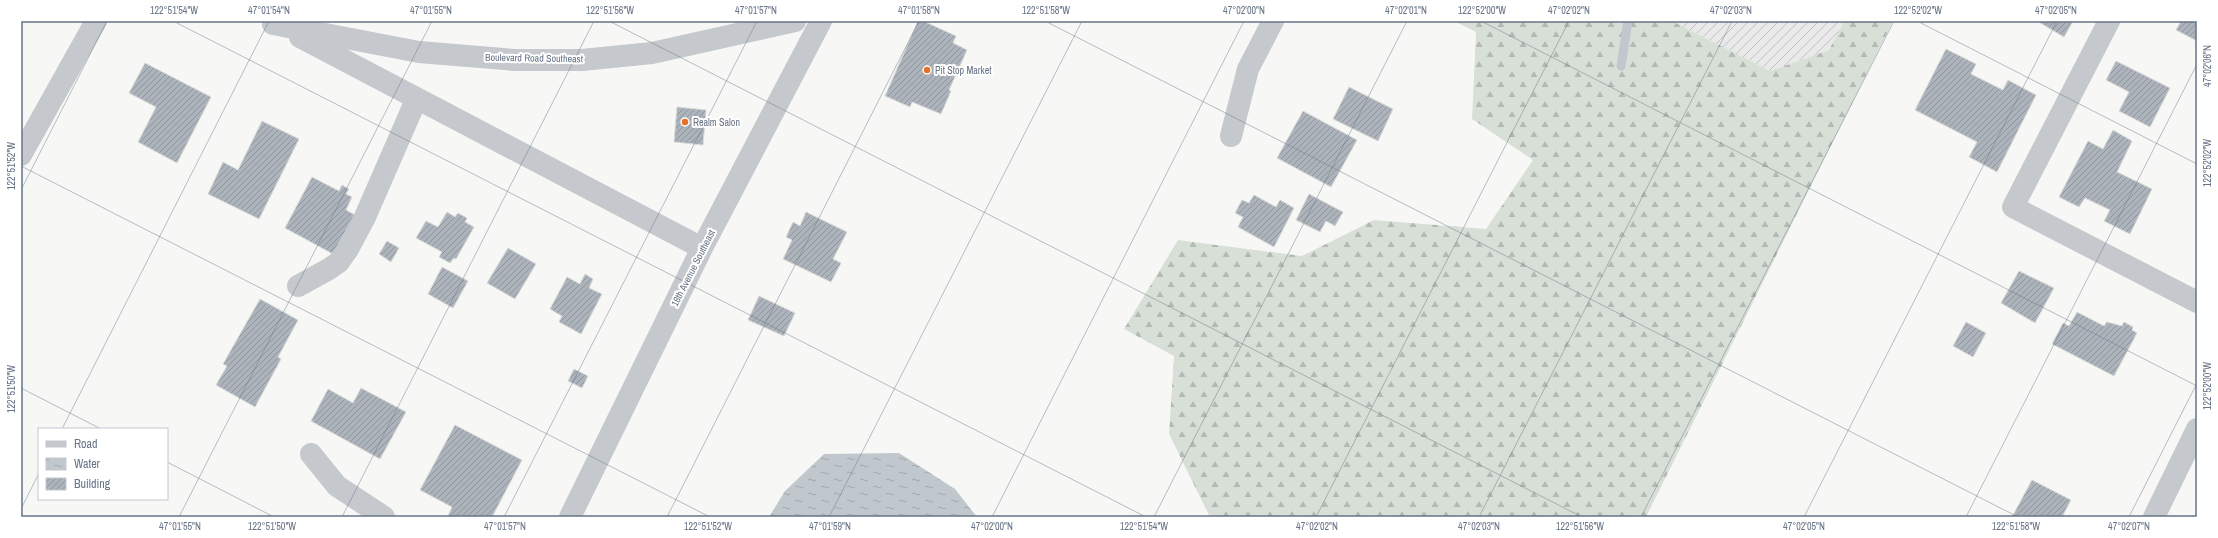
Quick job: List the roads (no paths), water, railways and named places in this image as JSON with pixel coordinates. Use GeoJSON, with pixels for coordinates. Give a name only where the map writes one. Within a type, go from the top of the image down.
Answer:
{"type":"FeatureCollection","features":[{"type":"Feature","properties":{"kind":"street"},"geometry":{"type":"LineString","coordinates":[[21,155],[27,132],[96,21]]}},
{"type":"Feature","properties":{"kind":"street","name":"Boulevard Road Southeast"},"geometry":{"type":"LineString","coordinates":[[270,22],[419,52],[515,60],[582,60],[652,52],[795,21]]}},
{"type":"Feature","properties":{"kind":"street","name":"18th Avenue Southeast"},"geometry":{"type":"LineString","coordinates":[[570,517],[702,248],[821,21]]}},
{"type":"Feature","properties":{"kind":"street"},"geometry":{"type":"LineString","coordinates":[[1231,136],[1248,69],[1273,21]]}},
{"type":"Feature","properties":{"kind":"street"},"geometry":{"type":"LineString","coordinates":[[2109,21],[2013,207],[2197,302]]}},
{"type":"Feature","properties":{"kind":"street","name":"Boulevard Road Southeast"},"geometry":{"type":"LineString","coordinates":[[270,22],[324,49],[416,100],[702,248]]}},
{"type":"Feature","properties":{"kind":"street"},"geometry":{"type":"LineString","coordinates":[[298,286],[329,270],[340,262],[365,217],[416,100]]}},
{"type":"Feature","properties":{"kind":"street"},"geometry":{"type":"LineString","coordinates":[[2154,517],[2197,429]]}},
{"type":"Feature","properties":{"kind":"street"},"geometry":{"type":"LineString","coordinates":[[311,454],[337,486],[384,517]]}},
{"type":"Feature","properties":{"kind":"water"},"geometry":{"type":"Polygon","coordinates":[[[899,453],[955,489],[977,517],[769,517],[785,491],[824,454],[899,453]]]}},
{"type":"Feature","properties":{"kind":"waterway"},"geometry":{"type":"LineString","coordinates":[[1621,66],[1628,21]]}},
{"type":"Feature","properties":{"kind":"place","name":"Pit Stop Market"},"geometry":{"type":"Point","coordinates":[927,70]}},
{"type":"Feature","properties":{"kind":"place","name":"Realm Salon"},"geometry":{"type":"Point","coordinates":[685,122]}}]}
